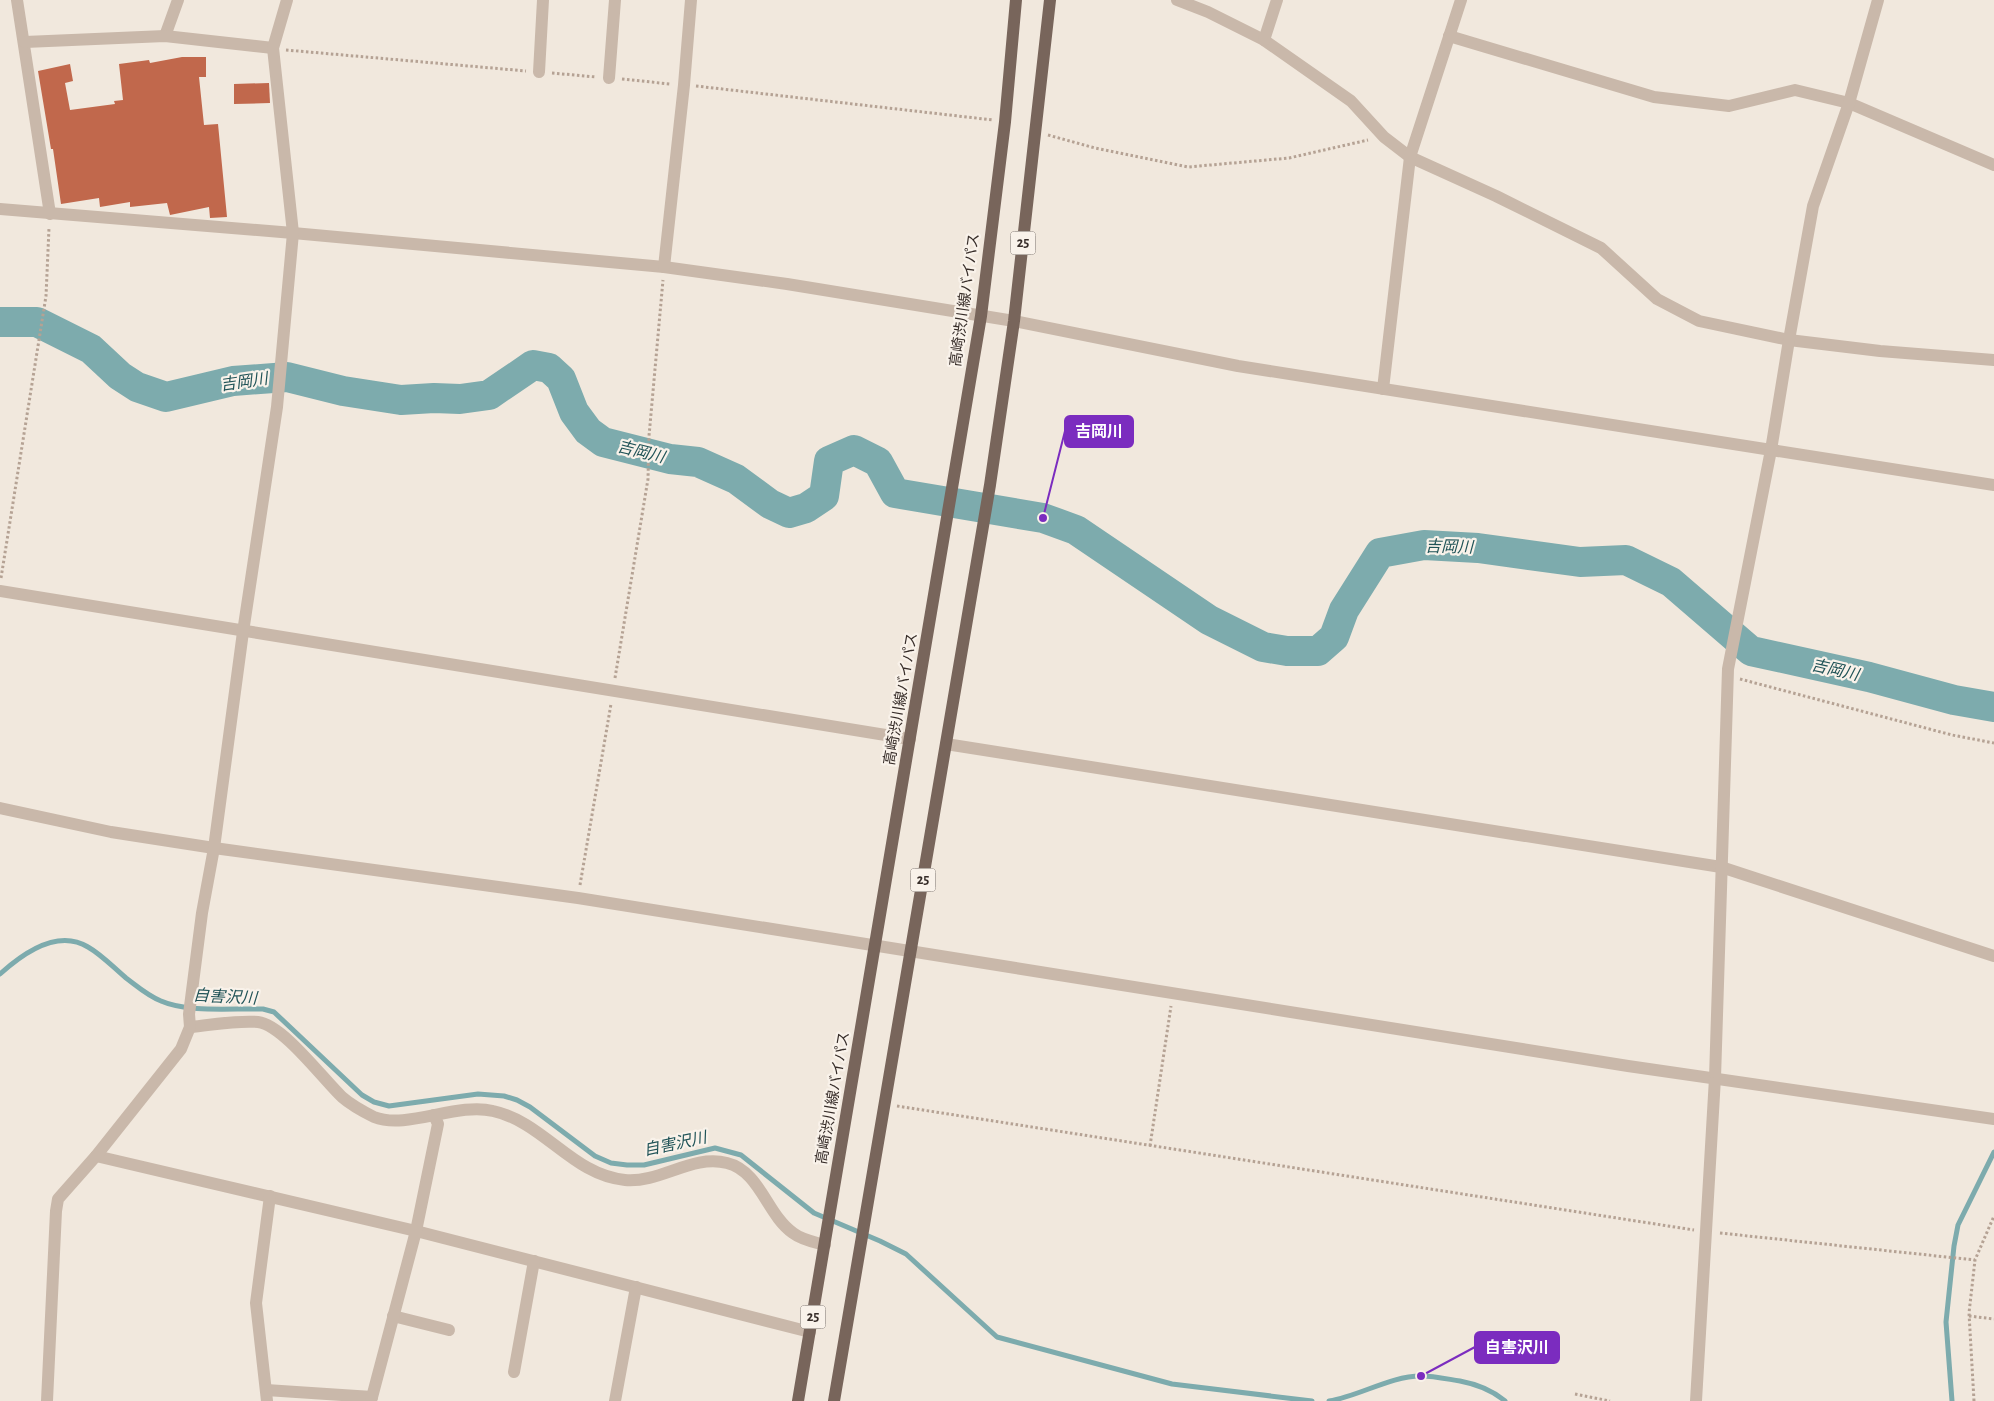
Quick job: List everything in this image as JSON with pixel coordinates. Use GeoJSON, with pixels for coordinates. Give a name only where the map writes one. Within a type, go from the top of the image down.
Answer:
{"type":"FeatureCollection","features":[{"type":"Feature","properties":{"kind":"main road","name":"高崎渋川線バイパス"},"geometry":{"type":"LineString","coordinates":[[798,1401],[981,316],[1005,122],[1016,0]]}},
{"type":"Feature","properties":{"kind":"main road","name":"25"},"geometry":{"type":"LineString","coordinates":[[834,1401],[990,485],[1014,321],[1050,0]]}},
{"type":"Feature","properties":{"kind":"street"},"geometry":{"type":"LineString","coordinates":[[17,0],[25,42],[50,214]]}},
{"type":"Feature","properties":{"kind":"street"},"geometry":{"type":"LineString","coordinates":[[165,36],[178,0]]}},
{"type":"Feature","properties":{"kind":"street"},"geometry":{"type":"LineString","coordinates":[[47,1401],[58,1199],[96,1156],[182,1050],[190,1020],[202,913],[214,848],[243,632],[277,407],[293,233],[272,48],[287,0]]}},
{"type":"Feature","properties":{"kind":"street"},"geometry":{"type":"LineString","coordinates":[[539,72],[543,0]]}},
{"type":"Feature","properties":{"kind":"street"},"geometry":{"type":"LineString","coordinates":[[609,78],[615,0]]}},
{"type":"Feature","properties":{"kind":"street"},"geometry":{"type":"LineString","coordinates":[[664,268],[684,85],[691,0]]}},
{"type":"Feature","properties":{"kind":"street"},"geometry":{"type":"LineString","coordinates":[[1176,0],[1208,12],[1264,40],[1351,102],[1384,137],[1410,157],[1496,196],[1601,248],[1657,299],[1699,321],[1788,340],[1880,351],[1994,360]]}},
{"type":"Feature","properties":{"kind":"street"},"geometry":{"type":"LineString","coordinates":[[1264,40],[1278,0]]}},
{"type":"Feature","properties":{"kind":"street"},"geometry":{"type":"LineString","coordinates":[[1382,389],[1410,157],[1461,0]]}},
{"type":"Feature","properties":{"kind":"street"},"geometry":{"type":"LineString","coordinates":[[1696,1401],[1715,1078],[1728,672],[1771,450],[1788,340],[1813,206],[1849,103],[1874,1]]}},
{"type":"Feature","properties":{"kind":"street"},"geometry":{"type":"LineString","coordinates":[[25,42],[165,36],[272,48]]}},
{"type":"Feature","properties":{"kind":"street"},"geometry":{"type":"LineString","coordinates":[[1449,36],[1654,97],[1729,106],[1795,90],[1849,103],[1994,165]]}},
{"type":"Feature","properties":{"kind":"street"},"geometry":{"type":"LineString","coordinates":[[0,209],[293,233],[664,268],[787,284],[1014,321],[1238,366],[1994,486]]}},
{"type":"Feature","properties":{"kind":"street"},"geometry":{"type":"LineString","coordinates":[[0,591],[910,739]]}},
{"type":"Feature","properties":{"kind":"street"},"geometry":{"type":"LineString","coordinates":[[946,744],[1721,867],[1994,956]]}},
{"type":"Feature","properties":{"kind":"street"},"geometry":{"type":"LineString","coordinates":[[0,808],[111,832],[578,898],[1628,1066],[1994,1119]]}},
{"type":"Feature","properties":{"kind":"street"},"geometry":{"type":"LineString","coordinates":[[190,1020],[259,1022],[275,1028],[343,1099],[375,1117],[396,1120],[466,1109],[491,1110],[510,1115],[528,1125],[564,1154],[601,1176],[623,1180],[639,1181],[656,1178],[697,1163],[710,1161],[729,1163],[749,1175],[770,1209],[792,1233],[802,1238],[826,1239]]}},
{"type":"Feature","properties":{"kind":"street"},"geometry":{"type":"LineString","coordinates":[[270,1196],[256,1303],[267,1396],[372,1399],[416,1231],[438,1124],[434,1115]]}},
{"type":"Feature","properties":{"kind":"street"},"geometry":{"type":"LineString","coordinates":[[96,1156],[416,1231],[810,1332]]}},
{"type":"Feature","properties":{"kind":"street"},"geometry":{"type":"LineString","coordinates":[[514,1372],[534,1261]]}},
{"type":"Feature","properties":{"kind":"street"},"geometry":{"type":"LineString","coordinates":[[615,1401],[636,1287]]}},
{"type":"Feature","properties":{"kind":"street"},"geometry":{"type":"LineString","coordinates":[[393,1316],[449,1330]]}},
{"type":"Feature","properties":{"kind":"path"},"geometry":{"type":"LineString","coordinates":[[272,48],[684,85],[1005,122]]}},
{"type":"Feature","properties":{"kind":"path"},"geometry":{"type":"LineString","coordinates":[[1036,131],[1095,148],[1188,167],[1289,158],[1328,147],[1384,137]]}},
{"type":"Feature","properties":{"kind":"path"},"geometry":{"type":"LineString","coordinates":[[0,586],[46,296],[50,214]]}},
{"type":"Feature","properties":{"kind":"path"},"geometry":{"type":"LineString","coordinates":[[648,479],[649,436],[664,268]]}},
{"type":"Feature","properties":{"kind":"path"},"geometry":{"type":"LineString","coordinates":[[1728,672],[1952,735],[1994,743]]}},
{"type":"Feature","properties":{"kind":"path"},"geometry":{"type":"LineString","coordinates":[[1150,1146],[1173,992]]}},
{"type":"Feature","properties":{"kind":"path"},"geometry":{"type":"LineString","coordinates":[[885,1104],[1705,1232],[1975,1260]]}},
{"type":"Feature","properties":{"kind":"path"},"geometry":{"type":"LineString","coordinates":[[1974,1401],[1969,1316],[1975,1260],[1994,1216]]}},
{"type":"Feature","properties":{"kind":"path"},"geometry":{"type":"LineString","coordinates":[[1969,1316],[1994,1319]]}},
{"type":"Feature","properties":{"kind":"path"},"geometry":{"type":"LineString","coordinates":[[1574,1394],[1610,1401]]}},
{"type":"Feature","properties":{"kind":"building"},"geometry":{"type":"Polygon","coordinates":[[[182,57],[206,57],[206,77],[199,77],[204,125],[218,124],[227,217],[210,218],[209,207],[170,215],[167,203],[130,207],[130,202],[100,207],[99,198],[61,204],[38,71],[70,64],[73,81],[65,83],[70,110],[115,104],[114,101],[123,100],[119,64],[149,60],[150,63],[182,57]]]}},
{"type":"Feature","properties":{"kind":"building"},"geometry":{"type":"Polygon","coordinates":[[[269,83],[270,103],[234,104],[234,84],[269,83]]]}},
{"type":"Feature","properties":{"kind":"waterway","name":"吉岡川"},"geometry":{"type":"LineString","coordinates":[[0,322],[37,322],[91,349],[120,376],[137,387],[166,397],[233,381],[287,377],[343,391],[401,400],[460,399],[489,395],[533,365],[549,368],[561,379],[574,412],[588,431],[603,442],[670,459],[698,462],[736,479],[770,504],[789,513],[806,508],[824,496],[829,461],[854,450],[878,462],[895,493],[1043,518],[1076,530],[1209,620],[1263,647],[1287,651],[1318,651],[1334,637],[1344,610],[1380,553],[1424,545],[1478,548],[1580,562],[1626,560],[1671,582],[1751,651],[1869,677],[1954,700],[1994,707]]}},
{"type":"Feature","properties":{"kind":"waterway","name":"自害沢川"},"geometry":{"type":"LineString","coordinates":[[0,974],[29,952],[41,946],[64,940],[76,942],[93,950],[152,997],[172,1005],[197,1009],[263,1009],[274,1012],[362,1095],[374,1102],[389,1106],[478,1094],[504,1096],[530,1107],[595,1156],[611,1163],[644,1165],[715,1148],[741,1155],[814,1213],[906,1254],[997,1337],[1172,1384],[1312,1401]]}},
{"type":"Feature","properties":{"kind":"waterway"},"geometry":{"type":"LineString","coordinates":[[1952,1401],[1946,1322],[1954,1246],[1958,1225],[1994,1152]]}},
{"type":"Feature","properties":{"kind":"waterway","name":"自害沢川"},"geometry":{"type":"LineString","coordinates":[[1329,1401],[1398,1379],[1421,1376],[1472,1384],[1484,1388],[1505,1401]]}},
{"type":"Feature","properties":{"kind":"place","name":"吉岡川"},"geometry":{"type":"Point","coordinates":[1043,518]}},
{"type":"Feature","properties":{"kind":"place","name":"自害沢川"},"geometry":{"type":"Point","coordinates":[1421,1376]}}]}
